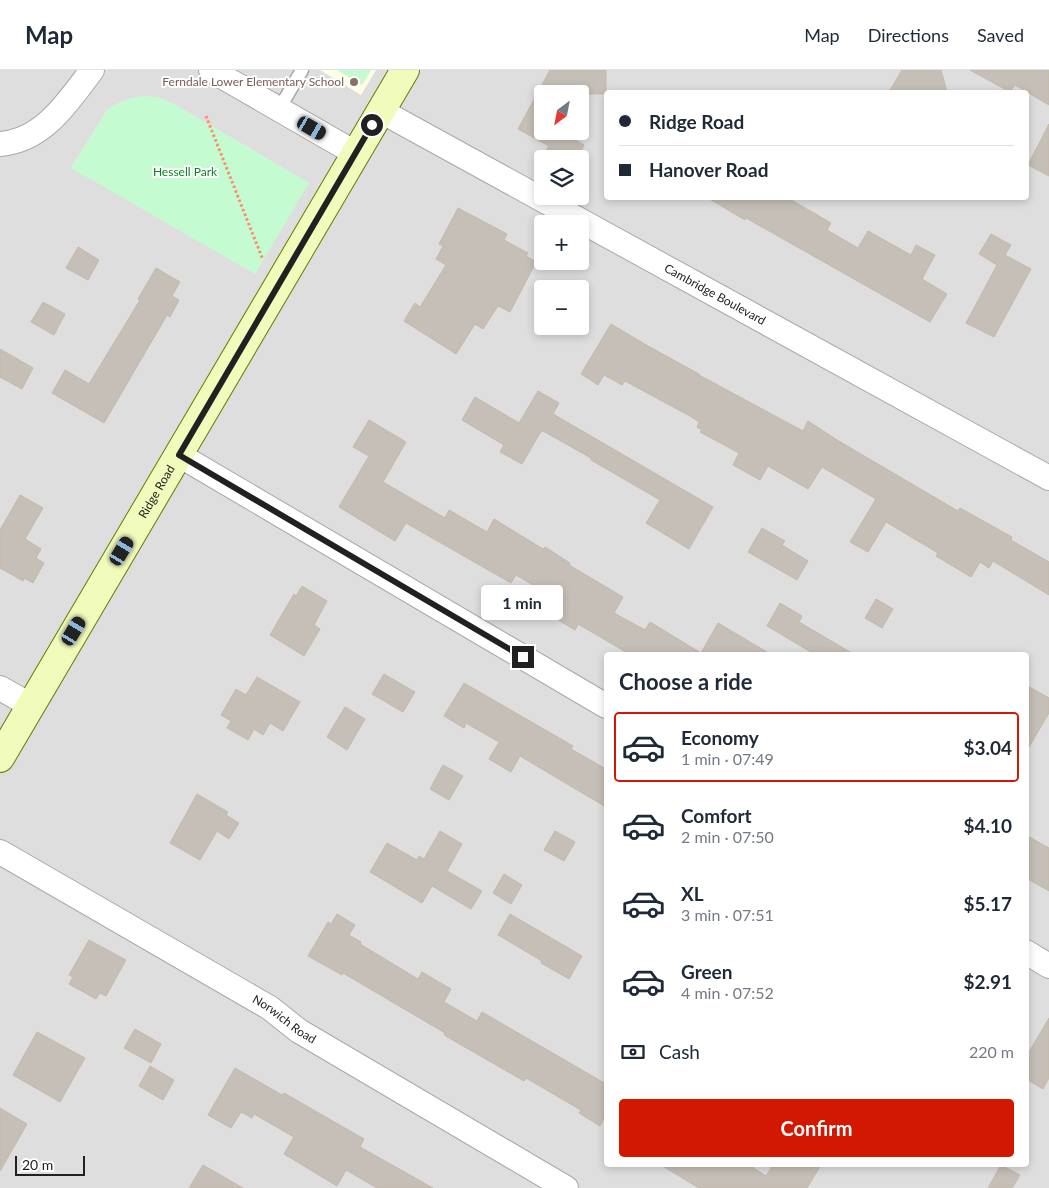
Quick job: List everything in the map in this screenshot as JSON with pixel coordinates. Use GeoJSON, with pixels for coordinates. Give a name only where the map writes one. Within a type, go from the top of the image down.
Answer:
{"type":"FeatureCollection","features":[{"type":"Feature","properties":{"kind":"street"},"geometry":{"type":"LineString","coordinates":[[0,144],[30,137],[42,129],[92,70]]}},
{"type":"Feature","properties":{"kind":"street"},"geometry":{"type":"LineString","coordinates":[[211,70],[355,153]]}},
{"type":"Feature","properties":{"kind":"street","name":"Ridge Road"},"geometry":{"type":"LineString","coordinates":[[0,758],[405,70]]}},
{"type":"Feature","properties":{"kind":"street","name":"Cambridge Boulevard"},"geometry":{"type":"LineString","coordinates":[[381,111],[1049,478]]}},
{"type":"Feature","properties":{"kind":"street"},"geometry":{"type":"LineString","coordinates":[[179,455],[604,705]]}},
{"type":"Feature","properties":{"kind":"street"},"geometry":{"type":"LineString","coordinates":[[0,688],[30,705]]}},
{"type":"Feature","properties":{"kind":"street","name":"Norwich Road"},"geometry":{"type":"LineString","coordinates":[[0,852],[270,1008],[298,1031],[566,1188]]}},
{"type":"Feature","properties":{"kind":"street"},"geometry":{"type":"LineString","coordinates":[[1029,954],[1049,966]]}},
{"type":"Feature","properties":{"kind":"lane"},"geometry":{"type":"LineString","coordinates":[[279,109],[302,70]]}},
{"type":"Feature","properties":{"kind":"path"},"geometry":{"type":"LineString","coordinates":[[206,116],[264,261]]}},
{"type":"Feature","properties":{"kind":"shaded area"},"geometry":{"type":"Polygon","coordinates":[[[0,70],[320,70],[361,95],[376,70],[1049,70],[1049,1188],[0,1188],[0,70]],[[157,97],[107,110],[71,168],[309,183],[172,103],[157,97]]]}},
{"type":"Feature","properties":{"kind":"shaded area","name":"Ferndale Lower Elementary School"},"geometry":{"type":"Polygon","coordinates":[[[320,70],[376,70],[361,95],[320,70]]]}},
{"type":"Feature","properties":{"kind":"green space"},"geometry":{"type":"Polygon","coordinates":[[[337,70],[371,70],[362,85],[337,70]]]}},
{"type":"Feature","properties":{"kind":"green space","name":"Hessell Park"},"geometry":{"type":"Polygon","coordinates":[[[143,96],[157,97],[172,103],[309,183],[255,274],[71,168],[107,110],[124,100],[143,96]]]}},
{"type":"Feature","properties":{"kind":"building"},"geometry":{"type":"Polygon","coordinates":[[[550,70],[606,70],[606,90],[604,90],[604,94],[589,94],[589,85],[542,85],[550,70]]]}},
{"type":"Feature","properties":{"kind":"building"},"geometry":{"type":"Polygon","coordinates":[[[902,70],[941,70],[946,90],[890,90],[902,70]]]}},
{"type":"Feature","properties":{"kind":"building"},"geometry":{"type":"Polygon","coordinates":[[[970,70],[1049,70],[1049,105],[1029,93],[1029,90],[1024,90],[1015,85],[1011,90],[1006,90],[970,70]]]}},
{"type":"Feature","properties":{"kind":"building"},"geometry":{"type":"Polygon","coordinates":[[[534,100],[534,138],[518,129],[534,100]]]}},
{"type":"Feature","properties":{"kind":"building"},"geometry":{"type":"Polygon","coordinates":[[[1049,124],[1049,176],[1029,166],[1049,124]]]}},
{"type":"Feature","properties":{"kind":"building"},"geometry":{"type":"Polygon","coordinates":[[[538,140],[575,140],[584,145],[582,150],[547,150],[549,146],[538,140]]]}},
{"type":"Feature","properties":{"kind":"building"},"geometry":{"type":"Polygon","coordinates":[[[711,200],[791,200],[831,223],[827,230],[858,248],[868,231],[911,255],[916,245],[935,255],[922,279],[947,294],[930,322],[746,218],[745,220],[711,200]]]}},
{"type":"Feature","properties":{"kind":"building"},"geometry":{"type":"Polygon","coordinates":[[[458,208],[507,234],[504,240],[528,253],[526,256],[534,261],[534,266],[510,312],[498,306],[483,329],[475,324],[456,354],[404,321],[415,303],[420,307],[446,265],[436,259],[443,246],[439,244],[458,208]]]}},
{"type":"Feature","properties":{"kind":"building"},"geometry":{"type":"Polygon","coordinates":[[[991,234],[1011,245],[1005,255],[1031,269],[994,337],[966,323],[997,265],[979,254],[991,234]]]}},
{"type":"Feature","properties":{"kind":"building"},"geometry":{"type":"Polygon","coordinates":[[[78,247],[99,260],[88,280],[66,268],[78,247]]]}},
{"type":"Feature","properties":{"kind":"building"},"geometry":{"type":"Polygon","coordinates":[[[156,268],[180,282],[172,296],[179,300],[170,317],[167,315],[104,423],[52,393],[65,370],[89,384],[140,300],[138,299],[156,268]]]}},
{"type":"Feature","properties":{"kind":"building"},"geometry":{"type":"Polygon","coordinates":[[[43,302],[65,314],[54,335],[31,322],[43,302]]]}},
{"type":"Feature","properties":{"kind":"building"},"geometry":{"type":"Polygon","coordinates":[[[611,324],[699,375],[803,431],[808,421],[958,511],[960,508],[1012,537],[1011,540],[1049,562],[1049,595],[993,561],[989,568],[980,562],[971,577],[936,556],[938,553],[886,522],[868,552],[850,542],[876,499],[822,467],[808,489],[768,466],[760,480],[733,465],[739,453],[700,432],[702,430],[697,427],[699,422],[690,416],[625,381],[622,385],[604,375],[598,385],[581,374],[611,324]]]}},
{"type":"Feature","properties":{"kind":"building"},"geometry":{"type":"Polygon","coordinates":[[[0,349],[33,368],[22,389],[0,377],[0,349]]]}},
{"type":"Feature","properties":{"kind":"building"},"geometry":{"type":"Polygon","coordinates":[[[538,391],[559,403],[553,414],[713,507],[689,549],[646,523],[660,500],[591,460],[591,458],[543,431],[522,464],[500,452],[504,445],[462,420],[475,397],[519,423],[538,391]]]}},
{"type":"Feature","properties":{"kind":"building"},"geometry":{"type":"Polygon","coordinates":[[[369,420],[406,442],[383,482],[445,518],[449,510],[487,532],[494,519],[543,549],[545,547],[570,563],[569,565],[623,597],[614,613],[645,630],[650,622],[699,652],[626,652],[578,624],[575,630],[558,620],[562,613],[544,602],[548,594],[516,575],[511,583],[406,523],[395,541],[339,507],[369,456],[353,447],[369,420]]]}},
{"type":"Feature","properties":{"kind":"building"},"geometry":{"type":"Polygon","coordinates":[[[20,495],[43,508],[25,539],[41,549],[36,558],[44,563],[33,583],[24,578],[23,581],[0,568],[0,530],[20,495]]]}},
{"type":"Feature","properties":{"kind":"building"},"geometry":{"type":"Polygon","coordinates":[[[762,528],[785,541],[782,545],[808,561],[797,580],[748,552],[762,528]]]}},
{"type":"Feature","properties":{"kind":"building"},"geometry":{"type":"Polygon","coordinates":[[[302,586],[327,601],[314,625],[320,629],[304,656],[270,635],[294,594],[296,596],[302,586]]]}},
{"type":"Feature","properties":{"kind":"building"},"geometry":{"type":"Polygon","coordinates":[[[876,599],[893,609],[882,628],[865,618],[876,599]]]}},
{"type":"Feature","properties":{"kind":"building"},"geometry":{"type":"Polygon","coordinates":[[[780,603],[802,616],[799,622],[850,652],[811,652],[767,626],[780,603]]]}},
{"type":"Feature","properties":{"kind":"building"},"geometry":{"type":"Polygon","coordinates":[[[718,623],[767,652],[702,652],[718,623]]]}},
{"type":"Feature","properties":{"kind":"building"},"geometry":{"type":"Polygon","coordinates":[[[384,674],[415,692],[403,712],[372,694],[384,674]]]}},
{"type":"Feature","properties":{"kind":"building"},"geometry":{"type":"Polygon","coordinates":[[[257,677],[300,702],[283,731],[270,723],[263,735],[254,729],[248,740],[227,728],[231,721],[221,715],[236,689],[246,695],[257,677]]]}},
{"type":"Feature","properties":{"kind":"building"},"geometry":{"type":"Polygon","coordinates":[[[464,683],[573,746],[571,749],[604,768],[604,806],[520,756],[511,772],[489,759],[499,742],[466,723],[464,728],[444,716],[464,683]]]}},
{"type":"Feature","properties":{"kind":"building"},"geometry":{"type":"Polygon","coordinates":[[[1029,687],[1049,698],[1049,713],[1029,747],[1029,687]]]}},
{"type":"Feature","properties":{"kind":"building"},"geometry":{"type":"Polygon","coordinates":[[[345,707],[365,719],[347,750],[327,737],[345,707]]]}},
{"type":"Feature","properties":{"kind":"building"},"geometry":{"type":"Polygon","coordinates":[[[443,765],[463,776],[449,800],[430,789],[443,765]]]}},
{"type":"Feature","properties":{"kind":"building"},"geometry":{"type":"Polygon","coordinates":[[[197,794],[228,812],[226,815],[239,823],[229,839],[217,831],[200,860],[170,843],[197,794]]]}},
{"type":"Feature","properties":{"kind":"building"},"geometry":{"type":"Polygon","coordinates":[[[440,831],[462,844],[447,871],[482,891],[471,909],[432,886],[422,903],[370,872],[387,843],[417,860],[419,856],[424,859],[440,831]]]}},
{"type":"Feature","properties":{"kind":"building"},"geometry":{"type":"Polygon","coordinates":[[[555,831],[575,842],[564,861],[544,850],[555,831]]]}},
{"type":"Feature","properties":{"kind":"building"},"geometry":{"type":"Polygon","coordinates":[[[1029,837],[1049,848],[1049,891],[1029,880],[1029,837]]]}},
{"type":"Feature","properties":{"kind":"building"},"geometry":{"type":"Polygon","coordinates":[[[504,874],[522,885],[511,904],[493,893],[504,874]]]}},
{"type":"Feature","properties":{"kind":"building"},"geometry":{"type":"Polygon","coordinates":[[[337,914],[355,925],[349,935],[361,942],[360,944],[418,979],[422,972],[451,989],[444,1002],[477,1021],[482,1012],[604,1083],[604,1118],[600,1126],[579,1113],[581,1110],[526,1078],[524,1081],[343,973],[342,975],[308,956],[328,922],[331,924],[337,914]]]}},
{"type":"Feature","properties":{"kind":"building"},"geometry":{"type":"Polygon","coordinates":[[[510,914],[582,956],[569,979],[498,935],[510,914]]]}},
{"type":"Feature","properties":{"kind":"building"},"geometry":{"type":"Polygon","coordinates":[[[89,940],[126,960],[106,996],[100,993],[96,999],[69,984],[73,977],[69,975],[89,940]]]}},
{"type":"Feature","properties":{"kind":"building"},"geometry":{"type":"Polygon","coordinates":[[[1049,1018],[1049,1078],[1043,1089],[1029,1081],[1029,1052],[1049,1018]]]}},
{"type":"Feature","properties":{"kind":"building"},"geometry":{"type":"Polygon","coordinates":[[[135,1029],[161,1044],[151,1063],[124,1048],[135,1029]]]}},
{"type":"Feature","properties":{"kind":"building"},"geometry":{"type":"Polygon","coordinates":[[[37,1032],[85,1058],[60,1102],[13,1075],[37,1032]]]}},
{"type":"Feature","properties":{"kind":"building"},"geometry":{"type":"Polygon","coordinates":[[[150,1066],[174,1080],[163,1100],[139,1086],[150,1066]]]}},
{"type":"Feature","properties":{"kind":"building"},"geometry":{"type":"Polygon","coordinates":[[[235,1068],[282,1095],[284,1093],[364,1139],[360,1147],[433,1188],[377,1188],[346,1170],[337,1186],[284,1154],[294,1137],[254,1114],[252,1118],[241,1112],[231,1128],[208,1115],[235,1068]]]}},
{"type":"Feature","properties":{"kind":"building"},"geometry":{"type":"Polygon","coordinates":[[[0,1108],[27,1124],[0,1171],[0,1108]]]}},
{"type":"Feature","properties":{"kind":"building"},"geometry":{"type":"Polygon","coordinates":[[[203,1165],[243,1188],[189,1188],[203,1165]]]}},
{"type":"Feature","properties":{"kind":"building"},"geometry":{"type":"Polygon","coordinates":[[[664,1167],[752,1167],[766,1176],[772,1167],[820,1167],[807,1188],[699,1188],[664,1167]]]}},
{"type":"Feature","properties":{"kind":"building"},"geometry":{"type":"Polygon","coordinates":[[[1000,1167],[1005,1167],[1020,1175],[1012,1188],[988,1188],[1000,1167]]]}},
{"type":"Feature","properties":{"kind":"place","name":"Ferndale Lower Elementary School"},"geometry":{"type":"Point","coordinates":[354,82]}},
{"type":"Feature","properties":{"kind":"route"},"geometry":{"type":"LineString","coordinates":[[372,125],[179,455],[523,657]]}}]}
